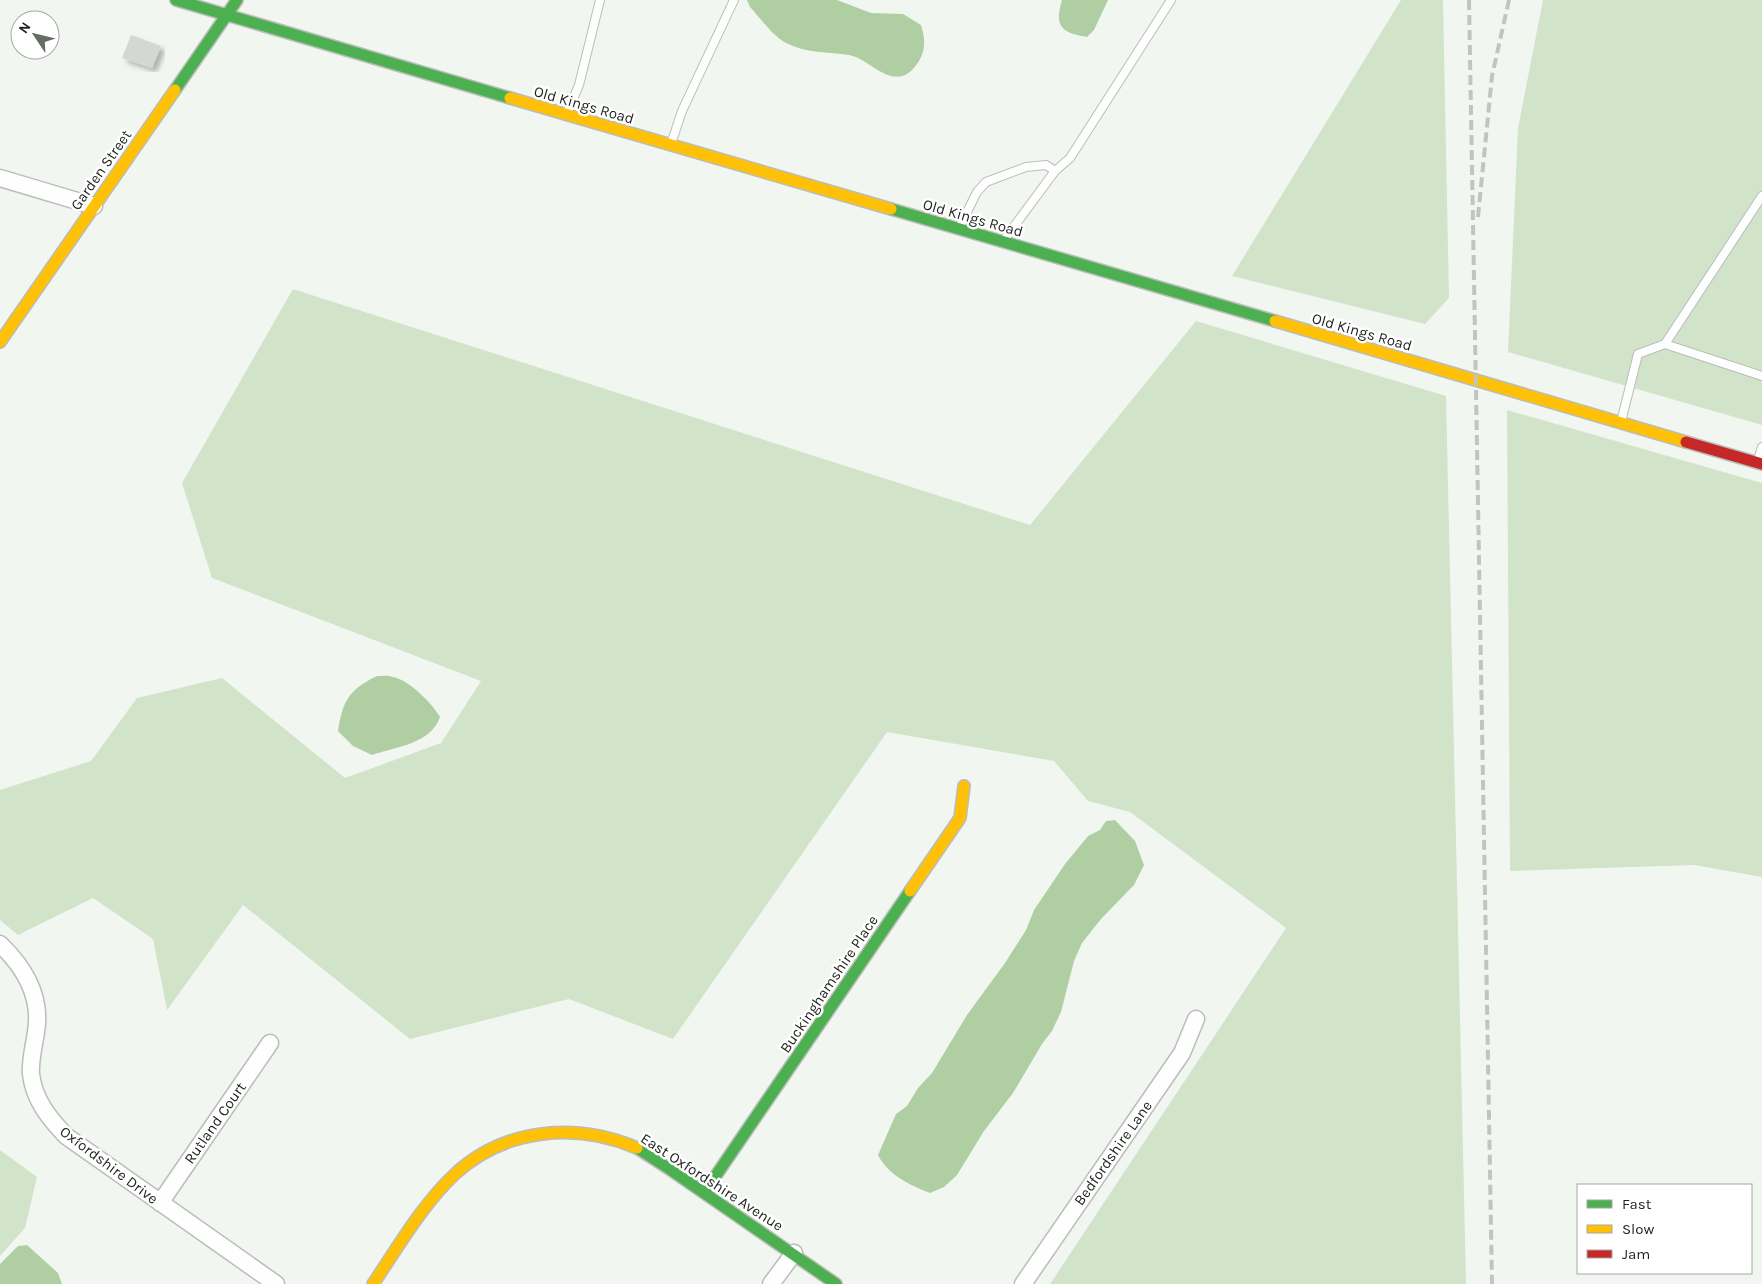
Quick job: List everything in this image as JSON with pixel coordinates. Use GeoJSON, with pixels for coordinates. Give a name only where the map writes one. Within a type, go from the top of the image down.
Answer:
{"type":"FeatureCollection","features":[{"type":"Feature","properties":{"kind":"street","name":"Old Kings Road"},"geometry":{"type":"LineString","coordinates":[[176,0],[566,116],[1760,463]]}},
{"type":"Feature","properties":{"kind":"street","name":"Garden Street"},"geometry":{"type":"LineString","coordinates":[[0,342],[237,0]]}},
{"type":"Feature","properties":{"kind":"street"},"geometry":{"type":"LineString","coordinates":[[0,178],[94,206]]}},
{"type":"Feature","properties":{"kind":"street","name":"Buckinghamshire Place"},"geometry":{"type":"LineString","coordinates":[[704,1193],[960,818],[964,786]]}},
{"type":"Feature","properties":{"kind":"street","name":"Oxfordshire Drive"},"geometry":{"type":"LineString","coordinates":[[0,944],[15,958],[26,974],[33,992],[37,1011],[31,1073],[37,1096],[48,1117],[66,1136],[276,1284]]}},
{"type":"Feature","properties":{"kind":"street","name":"Bedfordshire Lane"},"geometry":{"type":"LineString","coordinates":[[1023,1284],[1182,1053],[1196,1019]]}},
{"type":"Feature","properties":{"kind":"street","name":"Rutland Court"},"geometry":{"type":"LineString","coordinates":[[160,1203],[270,1044]]}},
{"type":"Feature","properties":{"kind":"street","name":"East Oxfordshire Avenue"},"geometry":{"type":"LineString","coordinates":[[373,1284],[437,1194],[473,1159],[497,1147],[531,1134],[563,1131],[588,1133],[613,1139],[638,1149],[794,1253],[836,1284]]}},
{"type":"Feature","properties":{"kind":"street"},"geometry":{"type":"LineString","coordinates":[[771,1284],[794,1253]]}},
{"type":"Feature","properties":{"kind":"lane"},"geometry":{"type":"LineString","coordinates":[[566,116],[579,85],[600,0]]}},
{"type":"Feature","properties":{"kind":"lane"},"geometry":{"type":"LineString","coordinates":[[670,146],[682,111],[734,0]]}},
{"type":"Feature","properties":{"kind":"lane"},"geometry":{"type":"LineString","coordinates":[[1002,243],[1055,171],[1070,158],[1171,0]]}},
{"type":"Feature","properties":{"kind":"lane"},"geometry":{"type":"LineString","coordinates":[[958,230],[977,192],[986,182],[1026,167],[1046,165],[1055,171]]}},
{"type":"Feature","properties":{"kind":"lane"},"geometry":{"type":"LineString","coordinates":[[1621,423],[1638,354],[1665,344],[1762,196]]}},
{"type":"Feature","properties":{"kind":"lane"},"geometry":{"type":"LineString","coordinates":[[1665,344],[1762,376]]}},
{"type":"Feature","properties":{"kind":"lane"},"geometry":{"type":"LineString","coordinates":[[1760,463],[1762,447]]}},
{"type":"Feature","properties":{"kind":"shaded area"},"geometry":{"type":"Polygon","coordinates":[[[747,0],[837,0],[871,13],[903,14],[921,25],[924,39],[923,52],[919,61],[910,72],[902,76],[893,76],[849,55],[809,50],[786,43],[776,36],[750,7],[747,0]]]}},
{"type":"Feature","properties":{"kind":"shaded area"},"geometry":{"type":"Polygon","coordinates":[[[1062,0],[1108,0],[1094,30],[1087,37],[1071,33],[1062,27],[1059,16],[1062,0]]]}},
{"type":"Feature","properties":{"kind":"shaded area"},"geometry":{"type":"Polygon","coordinates":[[[1401,0],[1443,0],[1449,298],[1425,324],[1232,276],[1401,0]]]}},
{"type":"Feature","properties":{"kind":"shaded area"},"geometry":{"type":"Polygon","coordinates":[[[1543,0],[1762,0],[1762,425],[1508,352],[1518,128],[1543,0]]]}},
{"type":"Feature","properties":{"kind":"shaded area"},"geometry":{"type":"Polygon","coordinates":[[[293,289],[1030,525],[1196,321],[1446,396],[1466,1284],[1050,1284],[1286,928],[1130,812],[1088,801],[1054,761],[887,732],[673,1039],[569,999],[410,1039],[243,905],[167,1010],[153,939],[93,898],[18,935],[0,920],[0,790],[91,761],[137,698],[222,678],[345,778],[441,743],[481,681],[212,578],[182,483],[293,289]]]}},
{"type":"Feature","properties":{"kind":"shaded area"},"geometry":{"type":"Polygon","coordinates":[[[1507,410],[1762,483],[1762,877],[1694,865],[1510,871],[1507,410]]]}},
{"type":"Feature","properties":{"kind":"shaded area"},"geometry":{"type":"Polygon","coordinates":[[[377,676],[391,676],[413,687],[432,705],[440,717],[429,733],[421,739],[372,755],[353,746],[338,731],[342,712],[348,698],[359,686],[377,676]]]}},
{"type":"Feature","properties":{"kind":"shaded area"},"geometry":{"type":"Polygon","coordinates":[[[1115,820],[1135,841],[1144,865],[1134,885],[1101,919],[1082,943],[1074,961],[1061,1012],[1052,1031],[1042,1044],[1013,1093],[984,1131],[957,1175],[944,1187],[930,1193],[907,1183],[894,1174],[878,1155],[896,1114],[907,1106],[918,1088],[932,1073],[967,1015],[1005,963],[1026,930],[1034,910],[1065,864],[1088,836],[1100,830],[1106,821],[1115,820]]]}},
{"type":"Feature","properties":{"kind":"shaded area"},"geometry":{"type":"Polygon","coordinates":[[[0,1150],[37,1177],[25,1228],[0,1256],[0,1150]]]}},
{"type":"Feature","properties":{"kind":"shaded area"},"geometry":{"type":"Polygon","coordinates":[[[27,1245],[58,1273],[62,1284],[0,1284],[0,1264],[18,1246],[27,1245]]]}},
{"type":"Feature","properties":{"kind":"building"},"geometry":{"type":"Polygon","coordinates":[[[131,35],[161,46],[152,68],[122,58],[131,35]]]}},
{"type":"Feature","properties":{"kind":"railway"},"geometry":{"type":"LineString","coordinates":[[1469,0],[1492,1284]]}},
{"type":"Feature","properties":{"kind":"railway"},"geometry":{"type":"LineString","coordinates":[[1478,217],[1492,76],[1509,0]]}},
{"type":"Feature","properties":{"kind":"traffic: fast"},"geometry":{"type":"LineString","coordinates":[[176,0],[510,98]]}},
{"type":"Feature","properties":{"kind":"traffic: fast"},"geometry":{"type":"LineString","coordinates":[[175,90],[237,0]]}},
{"type":"Feature","properties":{"kind":"traffic: fast"},"geometry":{"type":"LineString","coordinates":[[891,209],[1275,321]]}},
{"type":"Feature","properties":{"kind":"traffic: fast"},"geometry":{"type":"LineString","coordinates":[[704,1193],[910,891]]}},
{"type":"Feature","properties":{"kind":"traffic: fast"},"geometry":{"type":"LineString","coordinates":[[637,1148],[836,1284]]}},
{"type":"Feature","properties":{"kind":"traffic: slow"},"geometry":{"type":"LineString","coordinates":[[0,342],[175,90]]}},
{"type":"Feature","properties":{"kind":"traffic: slow"},"geometry":{"type":"LineString","coordinates":[[510,98],[891,209]]}},
{"type":"Feature","properties":{"kind":"traffic: slow"},"geometry":{"type":"LineString","coordinates":[[1275,321],[1686,442]]}},
{"type":"Feature","properties":{"kind":"traffic: slow"},"geometry":{"type":"LineString","coordinates":[[910,891],[960,818],[964,786]]}},
{"type":"Feature","properties":{"kind":"traffic: slow"},"geometry":{"type":"LineString","coordinates":[[373,1284],[411,1227],[443,1186],[475,1159],[496,1147],[518,1139],[542,1134],[566,1133],[614,1140],[637,1148]]}},
{"type":"Feature","properties":{"kind":"traffic: jam"},"geometry":{"type":"LineString","coordinates":[[1686,442],[1762,464]]}}]}
